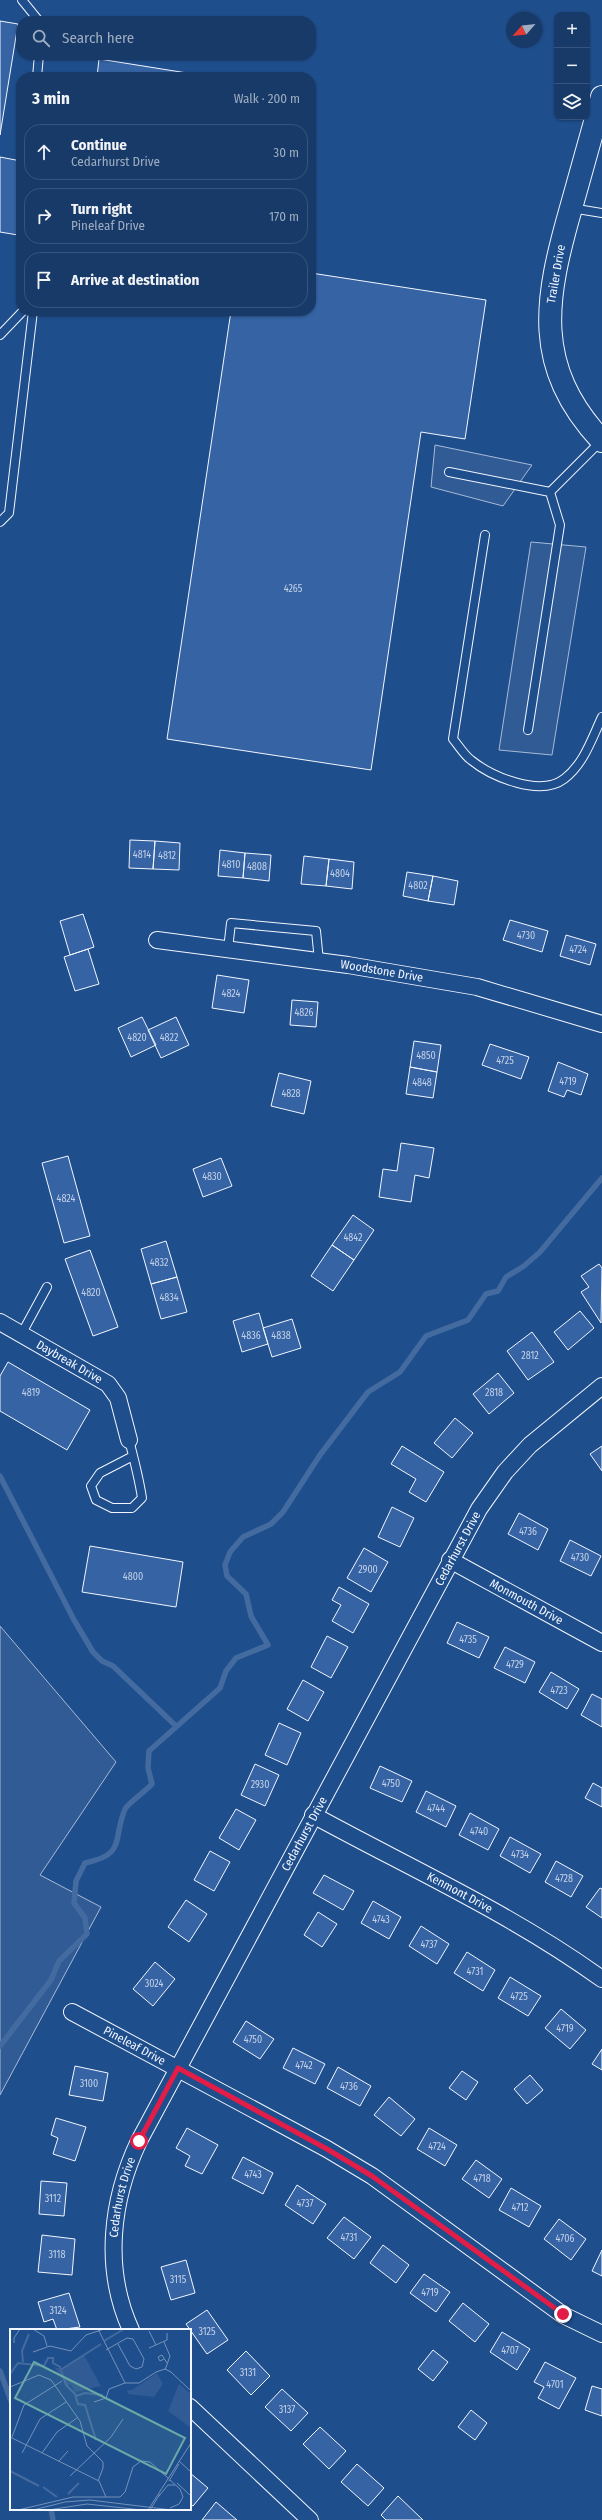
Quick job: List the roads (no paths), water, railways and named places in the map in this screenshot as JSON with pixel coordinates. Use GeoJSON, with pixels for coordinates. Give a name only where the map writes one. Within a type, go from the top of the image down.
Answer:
{"type":"FeatureCollection","features":[{"type":"Feature","properties":{"kind":"street","name":"Trailer Drive"},"geometry":{"type":"LineString","coordinates":[[602,97],[556,258],[550,296],[549,323],[557,365],[565,389],[578,410],[602,441]]}},
{"type":"Feature","properties":{"kind":"street","name":"Woodstone Drive"},"geometry":{"type":"LineString","coordinates":[[157,940],[319,961],[477,987],[602,1024]]}},
{"type":"Feature","properties":{"kind":"street","name":"Daybreak Drive"},"geometry":{"type":"LineString","coordinates":[[0,1322],[22,1333],[113,1389],[129,1440]]}},
{"type":"Feature","properties":{"kind":"street","name":"Cedarhurst Drive"},"geometry":{"type":"LineString","coordinates":[[131,2329],[125,2316],[116,2278],[113,2233],[117,2201],[129,2162],[313,1815],[478,1509],[505,1472],[530,1445],[602,1386]]}},
{"type":"Feature","properties":{"kind":"street","name":"Monmouth Drive"},"geometry":{"type":"LineString","coordinates":[[450,1560],[602,1643]]}},
{"type":"Feature","properties":{"kind":"street","name":"Kenmont Drive"},"geometry":{"type":"LineString","coordinates":[[313,1815],[496,1913],[544,1941],[602,1979]]}},
{"type":"Feature","properties":{"kind":"street","name":"Pineleaf Drive"},"geometry":{"type":"LineString","coordinates":[[72,2012],[327,2149],[366,2172],[563,2314],[602,2334]]}},
{"type":"Feature","properties":{"kind":"street"},"geometry":{"type":"LineString","coordinates":[[191,2408],[310,2520]]}},
{"type":"Feature","properties":{"kind":"lane"},"geometry":{"type":"LineString","coordinates":[[22,0],[35,16]]}},
{"type":"Feature","properties":{"kind":"lane"},"geometry":{"type":"LineString","coordinates":[[37,72],[38,60]]}},
{"type":"Feature","properties":{"kind":"lane"},"geometry":{"type":"LineString","coordinates":[[571,208],[602,213]]}},
{"type":"Feature","properties":{"kind":"lane"},"geometry":{"type":"LineString","coordinates":[[0,335],[18,316]]}},
{"type":"Feature","properties":{"kind":"lane"},"geometry":{"type":"LineString","coordinates":[[0,522],[9,513],[31,316]]}},
{"type":"Feature","properties":{"kind":"lane"},"geometry":{"type":"LineString","coordinates":[[550,492],[602,441]]}},
{"type":"Feature","properties":{"kind":"lane"},"geometry":{"type":"LineString","coordinates":[[449,472],[550,492]]}},
{"type":"Feature","properties":{"kind":"lane"},"geometry":{"type":"LineString","coordinates":[[528,730],[560,525],[550,492]]}},
{"type":"Feature","properties":{"kind":"lane"},"geometry":{"type":"LineString","coordinates":[[485,535],[453,739],[470,760],[495,775],[537,787],[563,780],[580,763],[602,717]]}},
{"type":"Feature","properties":{"kind":"lane"},"geometry":{"type":"LineString","coordinates":[[228,949],[231,923],[316,931],[319,961]]}},
{"type":"Feature","properties":{"kind":"lane"},"geometry":{"type":"LineString","coordinates":[[22,1333],[47,1288]]}},
{"type":"Feature","properties":{"kind":"lane"},"geometry":{"type":"LineString","coordinates":[[129,1440],[133,1456],[142,1498],[132,1508],[112,1508],[96,1500],[91,1486],[100,1473],[133,1456]]}},
{"type":"Feature","properties":{"kind":"waterway"},"geometry":{"type":"LineString","coordinates":[[0,2046],[51,1980],[59,1961],[87,1934],[85,1918],[74,1903],[76,1881],[85,1863],[107,1855],[113,1850],[125,1809],[152,1784],[148,1768],[149,1751],[220,1688],[226,1671],[236,1658],[268,1645],[251,1616],[246,1594],[227,1576],[225,1565],[230,1552],[243,1537],[271,1524],[283,1512],[320,1455],[368,1392],[400,1372],[426,1336],[468,1320],[486,1294],[498,1291],[506,1277],[524,1266],[540,1252],[602,1178]]}},
{"type":"Feature","properties":{"kind":"waterway"},"geometry":{"type":"LineString","coordinates":[[0,1476],[74,1620],[93,1652],[102,1661],[113,1666],[176,1726]]}},
{"type":"Feature","properties":{"kind":"waterway"},"geometry":{"type":"LineString","coordinates":[[0,2371],[10,2398]]}},
{"type":"Feature","properties":{"kind":"waterway"},"geometry":{"type":"LineString","coordinates":[[51,2510],[53,2520]]}}]}
